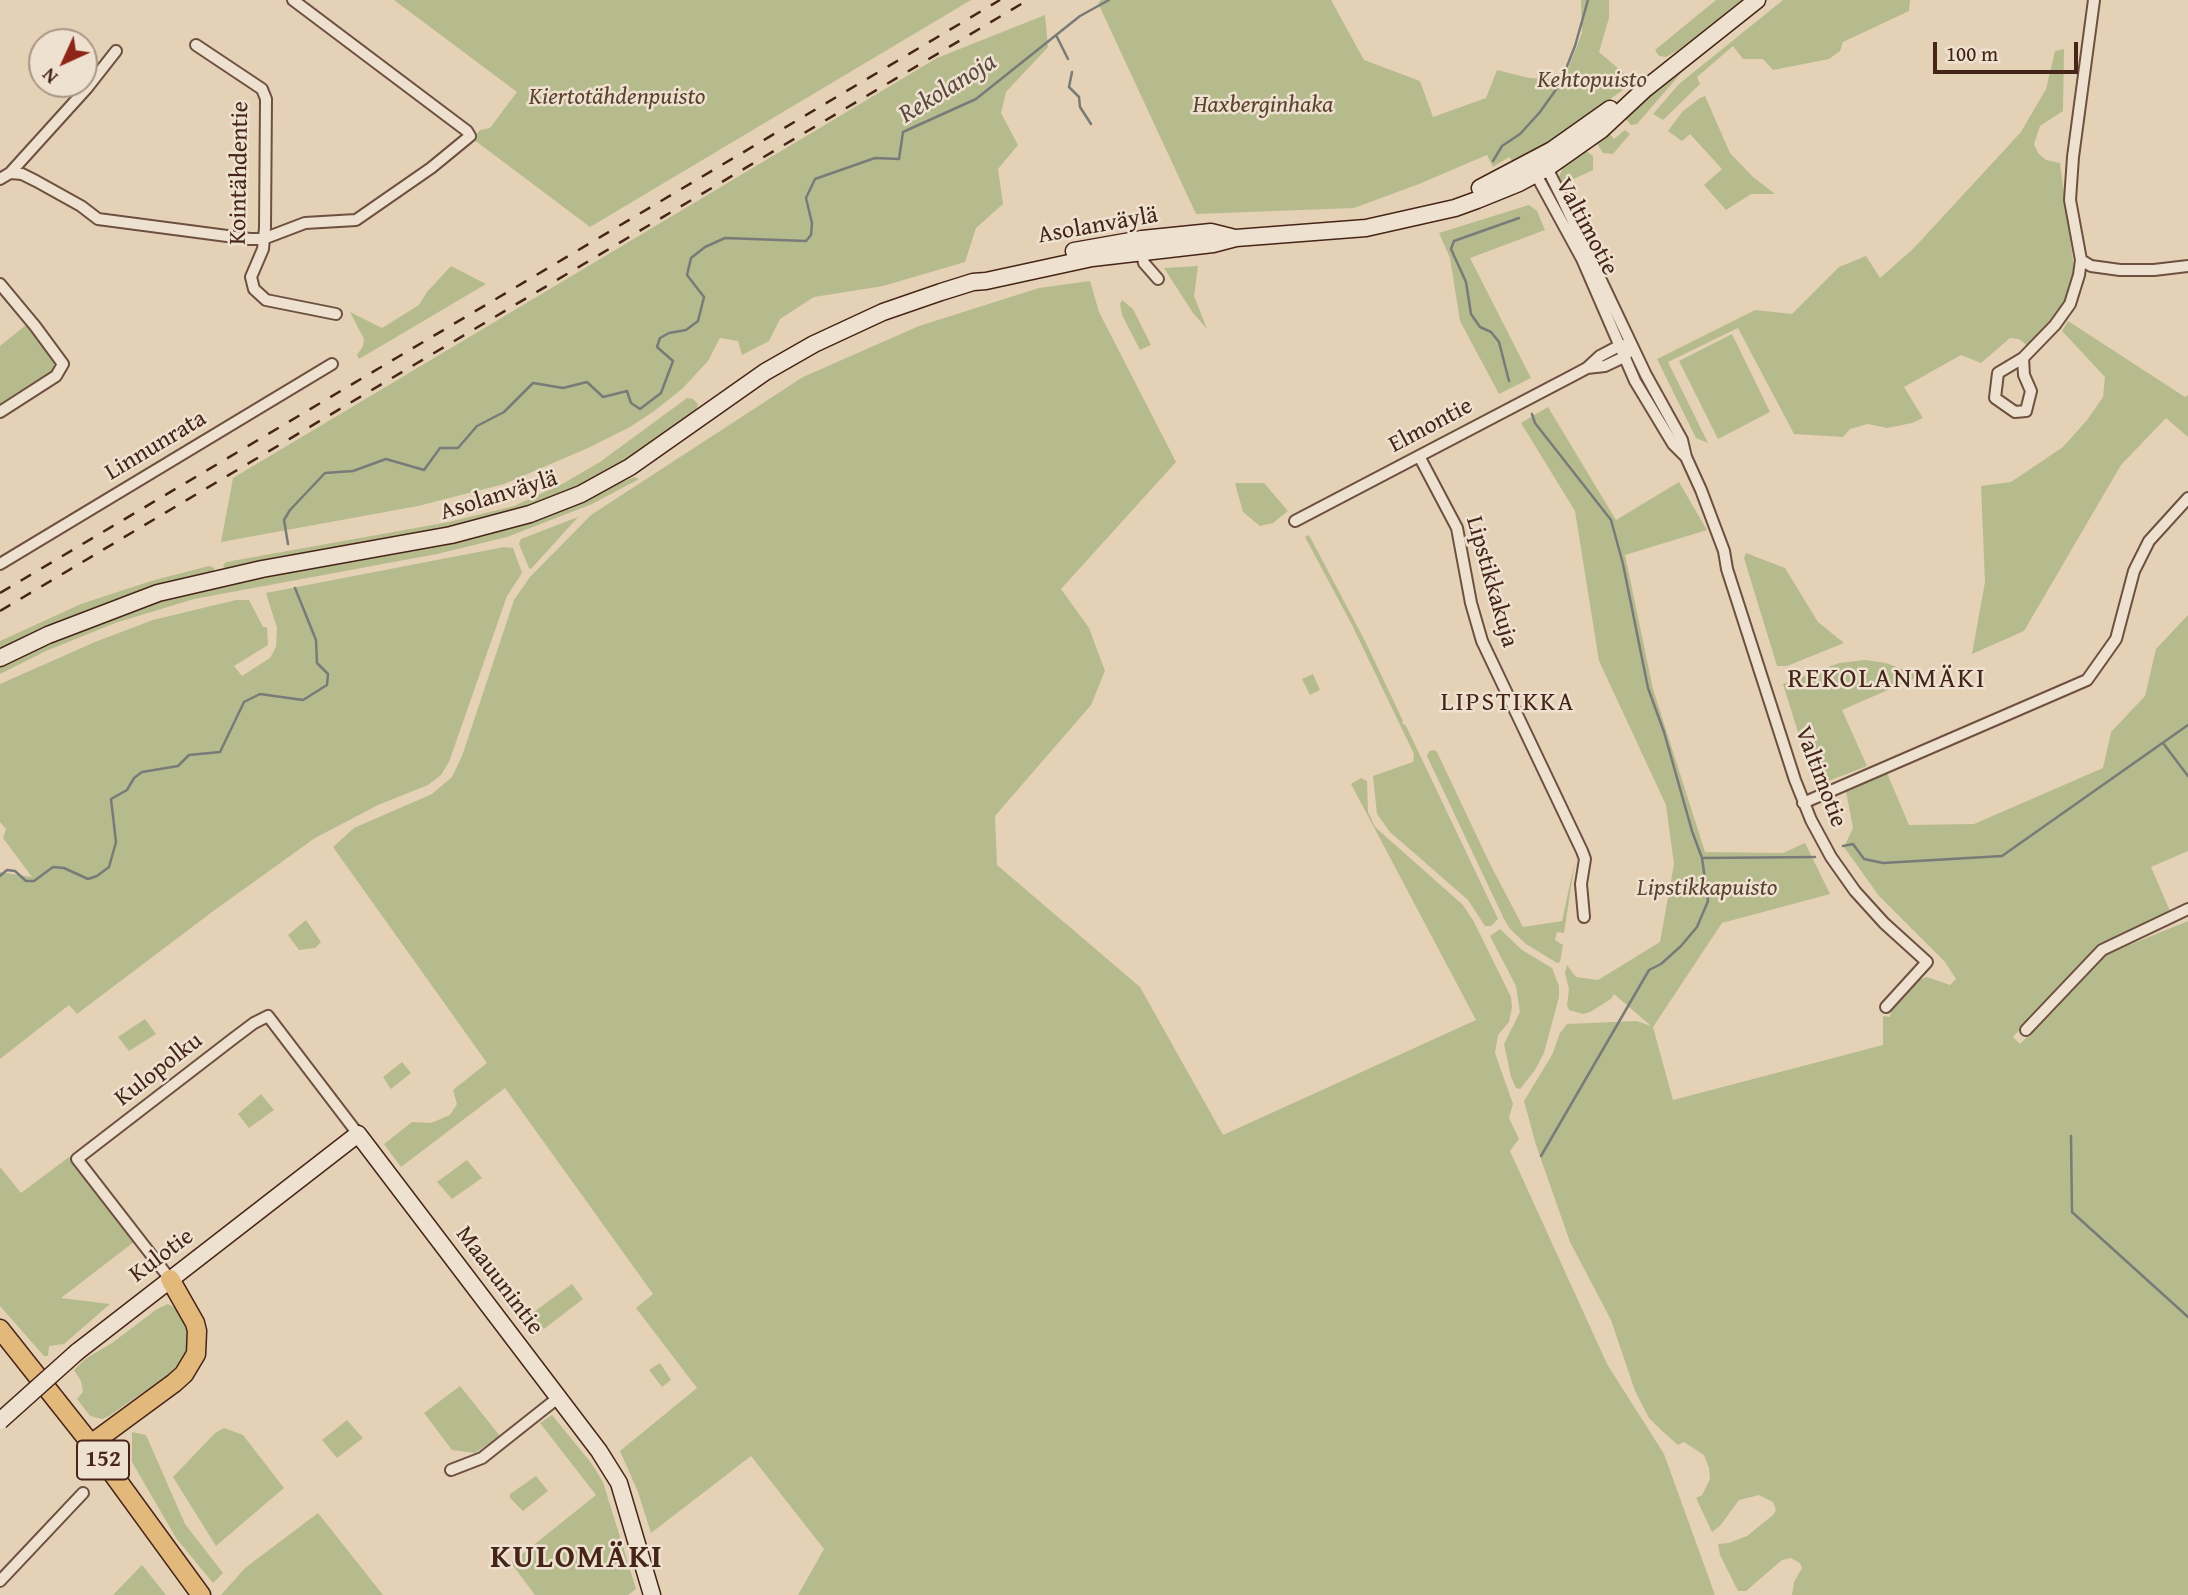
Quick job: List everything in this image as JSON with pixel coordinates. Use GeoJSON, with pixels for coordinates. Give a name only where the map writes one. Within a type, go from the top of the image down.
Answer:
{"type":"FeatureCollection","features":[{"type":"Feature","properties":{"kind":"main road","name":"Asolanväylä"},"geometry":{"type":"LineString","coordinates":[[0,658],[48,635],[158,593],[262,569],[451,535],[530,514],[567,500],[607,480],[700,420],[765,372],[814,344],[883,312],[973,282],[1145,248],[1213,244],[1236,239],[1366,228],[1455,208],[1478,200],[1601,130],[1645,89],[1757,0]]}},
{"type":"Feature","properties":{"kind":"main road","name":"Kulotie"},"geometry":{"type":"LineString","coordinates":[[0,1422],[77,1352],[358,1134]]}},
{"type":"Feature","properties":{"kind":"main road","name":"Maauunintie"},"geometry":{"type":"LineString","coordinates":[[358,1134],[599,1451],[619,1483],[652,1595]]}},
{"type":"Feature","properties":{"kind":"main road"},"geometry":{"type":"LineString","coordinates":[[91,1444],[174,1383],[184,1374],[196,1354],[195,1323],[170,1279]]}},
{"type":"Feature","properties":{"kind":"main road","name":"152"},"geometry":{"type":"LineString","coordinates":[[0,1329],[91,1444],[201,1595]]}},
{"type":"Feature","properties":{"kind":"street"},"geometry":{"type":"LineString","coordinates":[[5,176],[22,174],[63,195],[98,219],[264,239],[305,223],[356,220],[431,168],[470,136],[467,131],[293,0]]}},
{"type":"Feature","properties":{"kind":"street"},"geometry":{"type":"LineString","coordinates":[[2023,358],[2024,375],[2031,391],[2026,411],[2015,412],[1995,398],[1998,373],[2023,358],[2040,342],[2070,304],[2079,275],[2081,260],[2070,200],[2094,0]]}},
{"type":"Feature","properties":{"kind":"street","name":"Kointähdentie"},"geometry":{"type":"LineString","coordinates":[[196,45],[262,89],[266,99],[264,239],[251,277],[254,289],[274,302],[336,314]]}},
{"type":"Feature","properties":{"kind":"street"},"geometry":{"type":"LineString","coordinates":[[5,176],[87,88],[116,51]]}},
{"type":"Feature","properties":{"kind":"street","name":"Valtimotie"},"geometry":{"type":"LineString","coordinates":[[1538,168],[1663,409],[1682,440],[1686,457],[1724,551],[1727,569],[1803,803],[1825,847],[1855,891],[1884,923],[1927,962],[1886,1007]]}},
{"type":"Feature","properties":{"kind":"street","name":"Valtimotie"},"geometry":{"type":"LineString","coordinates":[[1538,168],[1653,415],[1673,444],[1686,457]]}},
{"type":"Feature","properties":{"kind":"street"},"geometry":{"type":"LineString","coordinates":[[2081,260],[2091,266],[2120,270],[2188,266]]}},
{"type":"Feature","properties":{"kind":"street"},"geometry":{"type":"LineString","coordinates":[[0,284],[63,364],[56,376],[0,412]]}},
{"type":"Feature","properties":{"kind":"street"},"geometry":{"type":"LineString","coordinates":[[1624,357],[1632,345]]}},
{"type":"Feature","properties":{"kind":"street","name":"Elmontie"},"geometry":{"type":"LineString","coordinates":[[1295,522],[1587,368],[1600,356],[1619,346],[1632,345]]}},
{"type":"Feature","properties":{"kind":"street","name":"Elmontie"},"geometry":{"type":"LineString","coordinates":[[1587,368],[1605,366],[1624,357]]}},
{"type":"Feature","properties":{"kind":"street","name":"Linnunrata"},"geometry":{"type":"LineString","coordinates":[[0,564],[332,364]]}},
{"type":"Feature","properties":{"kind":"street","name":"Lipstikkakuja"},"geometry":{"type":"LineString","coordinates":[[1419,456],[1457,527],[1471,603],[1482,640],[1585,859],[1581,884],[1584,917]]}},
{"type":"Feature","properties":{"kind":"street"},"geometry":{"type":"LineString","coordinates":[[1803,803],[2087,680],[2116,639],[2134,571],[2149,541],[2188,499]]}},
{"type":"Feature","properties":{"kind":"street"},"geometry":{"type":"LineString","coordinates":[[2026,1030],[2102,950],[2188,909]]}},
{"type":"Feature","properties":{"kind":"street","name":"Maauunintie"},"geometry":{"type":"LineString","coordinates":[[268,1016],[358,1134]]}},
{"type":"Feature","properties":{"kind":"street","name":"Kulopolku"},"geometry":{"type":"LineString","coordinates":[[170,1279],[78,1159],[254,1023],[268,1016]]}},
{"type":"Feature","properties":{"kind":"street"},"geometry":{"type":"LineString","coordinates":[[451,1470],[482,1458],[559,1397]]}},
{"type":"Feature","properties":{"kind":"street"},"geometry":{"type":"LineString","coordinates":[[0,1581],[83,1493]]}},
{"type":"Feature","properties":{"kind":"green space","name":"Kiertotähdenpuisto"},"geometry":{"type":"Polygon","coordinates":[[[394,0],[971,0],[590,227],[473,139],[480,130],[490,128],[517,92],[394,0]]]}},
{"type":"Feature","properties":{"kind":"green space","name":"Haxberginhaka"},"geometry":{"type":"Polygon","coordinates":[[[1101,0],[1331,0],[1364,60],[1420,81],[1433,117],[1486,98],[1497,70],[1529,78],[1550,79],[1568,69],[1582,33],[1581,0],[1609,0],[1609,18],[1599,52],[1634,82],[1517,166],[1509,157],[1493,167],[1487,155],[1354,208],[1196,214],[1098,3],[1101,0]]]}},
{"type":"Feature","properties":{"kind":"green space"},"geometry":{"type":"Polygon","coordinates":[[[1716,0],[1743,0],[1680,49],[1666,57],[1659,56],[1655,50],[1716,0]]]}},
{"type":"Feature","properties":{"kind":"green space"},"geometry":{"type":"Polygon","coordinates":[[[1783,0],[1910,0],[1909,11],[1843,42],[1840,51],[1829,59],[1773,70],[1763,59],[1743,59],[1733,46],[1697,77],[1700,84],[1663,120],[1653,114],[1679,84],[1783,0]]]}},
{"type":"Feature","properties":{"kind":"green space"},"geometry":{"type":"Polygon","coordinates":[[[1759,6],[1759,10],[1683,71],[1637,124],[1631,125],[1625,118],[1650,94],[1759,6]]]}},
{"type":"Feature","properties":{"kind":"green space"},"geometry":{"type":"Polygon","coordinates":[[[1045,15],[1048,47],[1006,92],[1001,113],[1018,145],[998,169],[1003,204],[976,228],[965,262],[883,286],[814,297],[780,319],[769,341],[742,355],[738,341],[720,338],[708,361],[682,389],[653,412],[588,448],[504,484],[418,506],[221,542],[233,478],[937,58],[1045,15]]]}},
{"type":"Feature","properties":{"kind":"green space"},"geometry":{"type":"Polygon","coordinates":[[[2064,49],[2063,111],[2040,126],[2034,144],[2038,153],[2046,160],[2060,163],[2075,276],[2066,300],[2038,337],[2028,346],[2019,339],[2010,338],[1981,363],[1961,355],[1904,387],[1923,418],[1887,428],[1868,424],[1850,429],[1843,437],[1794,434],[1738,328],[1668,362],[1708,443],[1696,438],[1657,359],[1755,310],[1792,314],[1839,267],[1866,256],[1880,278],[1914,248],[2021,132],[2046,89],[2055,51],[2064,49]]]}},
{"type":"Feature","properties":{"kind":"green space"},"geometry":{"type":"Polygon","coordinates":[[[1705,96],[1730,153],[1753,177],[1775,194],[1751,194],[1726,210],[1704,185],[1722,169],[1690,134],[1682,141],[1668,131],[1682,112],[1705,96]]]}},
{"type":"Feature","properties":{"kind":"green space"},"geometry":{"type":"Polygon","coordinates":[[[1625,130],[1630,134],[1613,154],[1603,153],[1596,142],[1608,132],[1614,139],[1625,130]]]}},
{"type":"Feature","properties":{"kind":"green space"},"geometry":{"type":"Polygon","coordinates":[[[1585,150],[1593,156],[1593,170],[1561,185],[1559,177],[1563,167],[1585,150]]]}},
{"type":"Feature","properties":{"kind":"green space"},"geometry":{"type":"Polygon","coordinates":[[[1529,205],[1537,211],[1545,230],[1470,258],[1531,378],[1499,394],[1460,321],[1450,258],[1439,233],[1529,205]]]}},
{"type":"Feature","properties":{"kind":"green space"},"geometry":{"type":"Polygon","coordinates":[[[451,266],[486,284],[359,359],[357,355],[364,339],[350,312],[382,328],[419,305],[451,266]]]}},
{"type":"Feature","properties":{"kind":"green space"},"geometry":{"type":"Polygon","coordinates":[[[1198,266],[1194,296],[1207,329],[1193,313],[1164,268],[1198,266]]]}},
{"type":"Feature","properties":{"kind":"green space"},"geometry":{"type":"Polygon","coordinates":[[[1090,281],[1099,312],[1176,462],[1061,589],[1089,628],[1105,671],[1091,705],[995,816],[997,865],[1140,987],[1223,1135],[1476,1020],[1351,784],[1361,778],[1367,781],[1368,812],[1375,827],[1463,905],[1511,997],[1509,1022],[1498,1035],[1495,1053],[1513,1104],[1509,1118],[1519,1139],[1510,1151],[1607,1364],[1664,1454],[1715,1595],[798,1595],[824,1549],[751,1456],[651,1533],[638,1492],[620,1451],[697,1388],[636,1308],[653,1294],[505,1088],[401,1167],[384,1144],[412,1122],[431,1123],[450,1115],[457,1104],[453,1090],[487,1063],[333,847],[354,828],[432,794],[452,777],[462,756],[514,600],[530,577],[591,515],[803,377],[919,326],[1039,288],[1090,281]]]}},
{"type":"Feature","properties":{"kind":"green space"},"geometry":{"type":"Polygon","coordinates":[[[1122,300],[1133,309],[1151,345],[1140,350],[1122,315],[1122,300]]]}},
{"type":"Feature","properties":{"kind":"green space"},"geometry":{"type":"Polygon","coordinates":[[[2068,321],[2185,397],[2188,395],[2188,437],[2166,418],[2121,465],[2024,631],[1972,654],[1985,582],[1981,486],[2011,482],[2063,447],[2103,397],[2105,377],[2062,331],[2068,321]]]}},
{"type":"Feature","properties":{"kind":"green space"},"geometry":{"type":"Polygon","coordinates":[[[26,325],[54,361],[54,368],[0,407],[0,346],[26,325]]]}},
{"type":"Feature","properties":{"kind":"green space"},"geometry":{"type":"Polygon","coordinates":[[[1732,334],[1770,412],[1718,439],[1679,361],[1732,334]]]}},
{"type":"Feature","properties":{"kind":"green space"},"geometry":{"type":"Polygon","coordinates":[[[687,398],[698,404],[695,414],[660,441],[596,480],[501,518],[242,568],[225,569],[223,565],[226,562],[449,522],[514,506],[564,483],[600,462],[687,398]]]}},
{"type":"Feature","properties":{"kind":"green space","name":"Lipstikkapuisto"},"geometry":{"type":"Polygon","coordinates":[[[1548,407],[1616,520],[1679,482],[1707,530],[1625,555],[1653,689],[1705,852],[1783,853],[1805,843],[1830,894],[1722,923],[1653,1027],[1673,1100],[1883,1045],[1883,1016],[1890,1017],[1892,1008],[1918,980],[1927,977],[1950,985],[1956,979],[1945,962],[1879,896],[1844,847],[1853,828],[1846,791],[1887,773],[1909,825],[1974,824],[2103,768],[2111,732],[2145,696],[2156,649],[2188,615],[2188,851],[2151,867],[2170,911],[2097,947],[2013,1037],[2020,1044],[2107,954],[2188,921],[2188,1595],[1792,1595],[1794,1582],[1802,1568],[1800,1563],[1791,1558],[1782,1560],[1746,1591],[1738,1591],[1720,1555],[1718,1544],[1747,1536],[1773,1515],[1776,1510],[1773,1502],[1759,1495],[1739,1500],[1720,1526],[1712,1532],[1696,1498],[1702,1495],[1710,1479],[1704,1455],[1684,1442],[1678,1445],[1661,1430],[1649,1418],[1635,1391],[1611,1320],[1570,1242],[1536,1145],[1524,1101],[1567,1024],[1637,1021],[1651,1026],[1614,994],[1611,999],[1590,1012],[1583,1014],[1569,1010],[1569,989],[1565,973],[1567,965],[1576,977],[1598,980],[1660,942],[1674,864],[1666,805],[1599,661],[1575,511],[1521,423],[1548,407]]]}},
{"type":"Feature","properties":{"kind":"green space"},"geometry":{"type":"Polygon","coordinates":[[[634,477],[639,479],[592,504],[507,537],[437,554],[194,599],[115,623],[46,651],[0,674],[0,664],[21,653],[157,600],[243,580],[465,540],[523,523],[634,477]]]}},
{"type":"Feature","properties":{"kind":"green space"},"geometry":{"type":"Polygon","coordinates":[[[1235,483],[1264,483],[1288,511],[1273,523],[1260,526],[1243,512],[1235,483]]]}},
{"type":"Feature","properties":{"kind":"green space"},"geometry":{"type":"Polygon","coordinates":[[[578,517],[531,569],[529,568],[519,544],[521,539],[578,517]]]}},
{"type":"Feature","properties":{"kind":"green space"},"geometry":{"type":"Polygon","coordinates":[[[1309,535],[1365,641],[1498,919],[1491,926],[1485,926],[1468,900],[1390,832],[1377,814],[1373,776],[1413,762],[1414,754],[1352,625],[1305,537],[1309,535]]]}},
{"type":"Feature","properties":{"kind":"green space"},"geometry":{"type":"Polygon","coordinates":[[[504,547],[513,548],[522,573],[507,596],[449,762],[441,775],[428,785],[378,805],[315,838],[77,1014],[69,1005],[0,1059],[0,872],[32,877],[3,838],[6,829],[0,822],[0,684],[153,620],[236,600],[249,600],[263,627],[267,627],[268,645],[234,666],[242,676],[270,658],[276,647],[277,628],[266,593],[504,547]]]}},
{"type":"Feature","properties":{"kind":"green space"},"geometry":{"type":"Polygon","coordinates":[[[1746,553],[1785,568],[1818,622],[1844,643],[1787,666],[1777,666],[1744,558],[1746,553]]]}},
{"type":"Feature","properties":{"kind":"green space"},"geometry":{"type":"Polygon","coordinates":[[[209,566],[215,568],[210,575],[100,605],[0,649],[0,641],[81,604],[151,581],[209,566]]]}},
{"type":"Feature","properties":{"kind":"green space"},"geometry":{"type":"Polygon","coordinates":[[[1865,660],[1886,663],[1920,676],[1842,710],[1867,766],[1821,784],[1813,780],[1783,684],[1839,663],[1865,660]]]}},
{"type":"Feature","properties":{"kind":"green space"},"geometry":{"type":"Polygon","coordinates":[[[1313,674],[1320,690],[1310,695],[1302,679],[1313,674]]]}},
{"type":"Feature","properties":{"kind":"green space"},"geometry":{"type":"Polygon","coordinates":[[[1434,750],[1523,927],[1562,921],[1575,861],[1564,933],[1557,932],[1555,940],[1563,945],[1560,962],[1557,963],[1526,944],[1510,929],[1504,919],[1427,756],[1429,751],[1434,750]]]}},
{"type":"Feature","properties":{"kind":"green space"},"geometry":{"type":"Polygon","coordinates":[[[306,920],[321,942],[315,948],[299,950],[288,935],[306,920]]]}},
{"type":"Feature","properties":{"kind":"green space"},"geometry":{"type":"Polygon","coordinates":[[[1500,929],[1522,950],[1552,968],[1559,986],[1559,997],[1544,1053],[1520,1089],[1516,1088],[1511,1077],[1504,1044],[1520,1012],[1516,986],[1490,936],[1500,929]]]}},
{"type":"Feature","properties":{"kind":"green space"},"geometry":{"type":"Polygon","coordinates":[[[145,1019],[156,1034],[129,1051],[118,1037],[145,1019]]]}},
{"type":"Feature","properties":{"kind":"green space"},"geometry":{"type":"Polygon","coordinates":[[[402,1062],[411,1073],[391,1089],[383,1077],[402,1062]]]}},
{"type":"Feature","properties":{"kind":"green space"},"geometry":{"type":"Polygon","coordinates":[[[261,1094],[274,1110],[249,1128],[238,1114],[261,1094]]]}},
{"type":"Feature","properties":{"kind":"green space"},"geometry":{"type":"Polygon","coordinates":[[[69,1157],[134,1242],[61,1298],[110,1304],[64,1344],[49,1346],[48,1356],[44,1356],[0,1306],[0,1167],[21,1193],[69,1157]]]}},
{"type":"Feature","properties":{"kind":"green space"},"geometry":{"type":"Polygon","coordinates":[[[467,1160],[482,1178],[452,1199],[437,1182],[467,1160]]]}},
{"type":"Feature","properties":{"kind":"green space"},"geometry":{"type":"Polygon","coordinates":[[[572,1284],[583,1299],[544,1329],[531,1314],[572,1284]]]}},
{"type":"Feature","properties":{"kind":"green space"},"geometry":{"type":"Polygon","coordinates":[[[168,1304],[177,1309],[188,1324],[190,1344],[179,1363],[168,1375],[109,1416],[102,1419],[90,1416],[77,1399],[83,1392],[81,1381],[74,1370],[85,1359],[168,1304]]]}},
{"type":"Feature","properties":{"kind":"green space"},"geometry":{"type":"Polygon","coordinates":[[[660,1363],[671,1380],[662,1387],[649,1370],[660,1363]]]}},
{"type":"Feature","properties":{"kind":"green space"},"geometry":{"type":"Polygon","coordinates":[[[460,1386],[500,1436],[475,1453],[452,1450],[424,1413],[460,1386]]]}},
{"type":"Feature","properties":{"kind":"green space"},"geometry":{"type":"Polygon","coordinates":[[[552,1415],[592,1464],[603,1482],[636,1589],[628,1595],[535,1595],[511,1563],[596,1495],[540,1423],[552,1415]]]}},
{"type":"Feature","properties":{"kind":"green space"},"geometry":{"type":"Polygon","coordinates":[[[347,1420],[363,1438],[337,1458],[322,1440],[347,1420]]]}},
{"type":"Feature","properties":{"kind":"green space"},"geometry":{"type":"Polygon","coordinates":[[[224,1428],[243,1435],[284,1488],[216,1546],[173,1477],[215,1433],[224,1428]]]}},
{"type":"Feature","properties":{"kind":"green space"},"geometry":{"type":"Polygon","coordinates":[[[132,1432],[146,1435],[185,1524],[223,1573],[213,1583],[176,1538],[132,1462],[132,1432]]]}},
{"type":"Feature","properties":{"kind":"green space"},"geometry":{"type":"Polygon","coordinates":[[[536,1476],[548,1491],[523,1511],[510,1498],[510,1494],[536,1476]]]}},
{"type":"Feature","properties":{"kind":"green space"},"geometry":{"type":"Polygon","coordinates":[[[318,1513],[383,1595],[221,1595],[245,1568],[318,1513]]]}},
{"type":"Feature","properties":{"kind":"green space"},"geometry":{"type":"Polygon","coordinates":[[[142,1565],[166,1595],[113,1595],[142,1565]]]}},
{"type":"Feature","properties":{"kind":"waterway","name":"Rekolanoja"},"geometry":{"type":"LineString","coordinates":[[288,544],[284,520],[325,473],[353,471],[386,459],[424,470],[440,448],[458,448],[477,426],[504,412],[533,383],[563,388],[587,382],[603,397],[627,391],[631,403],[640,409],[661,393],[673,361],[657,347],[660,338],[669,333],[686,330],[698,321],[704,297],[687,275],[691,258],[705,247],[725,238],[806,241],[811,235],[812,223],[806,198],[815,179],[875,158],[899,159],[903,132],[976,99],[1080,16],[1109,0]]}},
{"type":"Feature","properties":{"kind":"waterway"},"geometry":{"type":"LineString","coordinates":[[1493,161],[1502,146],[1520,134],[1540,112],[1560,84],[1575,46],[1588,0]]}},
{"type":"Feature","properties":{"kind":"waterway"},"geometry":{"type":"LineString","coordinates":[[1056,35],[1068,59]]}},
{"type":"Feature","properties":{"kind":"waterway"},"geometry":{"type":"LineString","coordinates":[[1072,72],[1069,87],[1079,97],[1080,107],[1091,124]]}},
{"type":"Feature","properties":{"kind":"waterway"},"geometry":{"type":"LineString","coordinates":[[1509,381],[1499,342],[1491,332],[1480,327],[1471,314],[1466,282],[1451,249],[1454,241],[1519,218]]}},
{"type":"Feature","properties":{"kind":"waterway"},"geometry":{"type":"LineString","coordinates":[[1532,414],[1535,423],[1611,520],[1623,564],[1648,688],[1702,858],[1815,857]]}},
{"type":"Feature","properties":{"kind":"waterway","name":"Rekolanoja"},"geometry":{"type":"LineString","coordinates":[[0,876],[7,870],[15,871],[26,881],[34,881],[53,867],[64,868],[88,879],[97,876],[109,867],[116,842],[111,799],[127,790],[134,778],[142,772],[178,766],[189,755],[220,752],[244,702],[260,694],[303,700],[327,685],[328,674],[317,663],[316,640],[295,588]]}},
{"type":"Feature","properties":{"kind":"waterway"},"geometry":{"type":"LineString","coordinates":[[1843,846],[1853,844],[1864,859],[1883,863],[2002,856],[2188,725]]}},
{"type":"Feature","properties":{"kind":"waterway"},"geometry":{"type":"LineString","coordinates":[[2163,743],[2188,776]]}},
{"type":"Feature","properties":{"kind":"waterway"},"geometry":{"type":"LineString","coordinates":[[1541,1156],[1649,970],[1661,964],[1697,927],[1708,901],[1702,858]]}},
{"type":"Feature","properties":{"kind":"waterway"},"geometry":{"type":"LineString","coordinates":[[2071,1136],[2072,1212],[2188,1317]]}},
{"type":"Feature","properties":{"kind":"railway"},"geometry":{"type":"LineString","coordinates":[[0,593],[1000,0]]}},
{"type":"Feature","properties":{"kind":"railway"},"geometry":{"type":"LineString","coordinates":[[0,611],[1028,0]]}},
{"type":"Feature","properties":{"kind":"district","name":"REKOLANMÄKI"},"geometry":{"type":"Point","coordinates":[1887,680]}},
{"type":"Feature","properties":{"kind":"district","name":"LIPSTIKKA"},"geometry":{"type":"Point","coordinates":[1508,703]}},
{"type":"Feature","properties":{"kind":"district","name":"KULOMÄKI"},"geometry":{"type":"Point","coordinates":[577,1559]}},
{"type":"Feature","properties":{"kind":"park label","name":"Kehtopuisto"},"geometry":{"type":"Point","coordinates":[1592,81]}}]}
